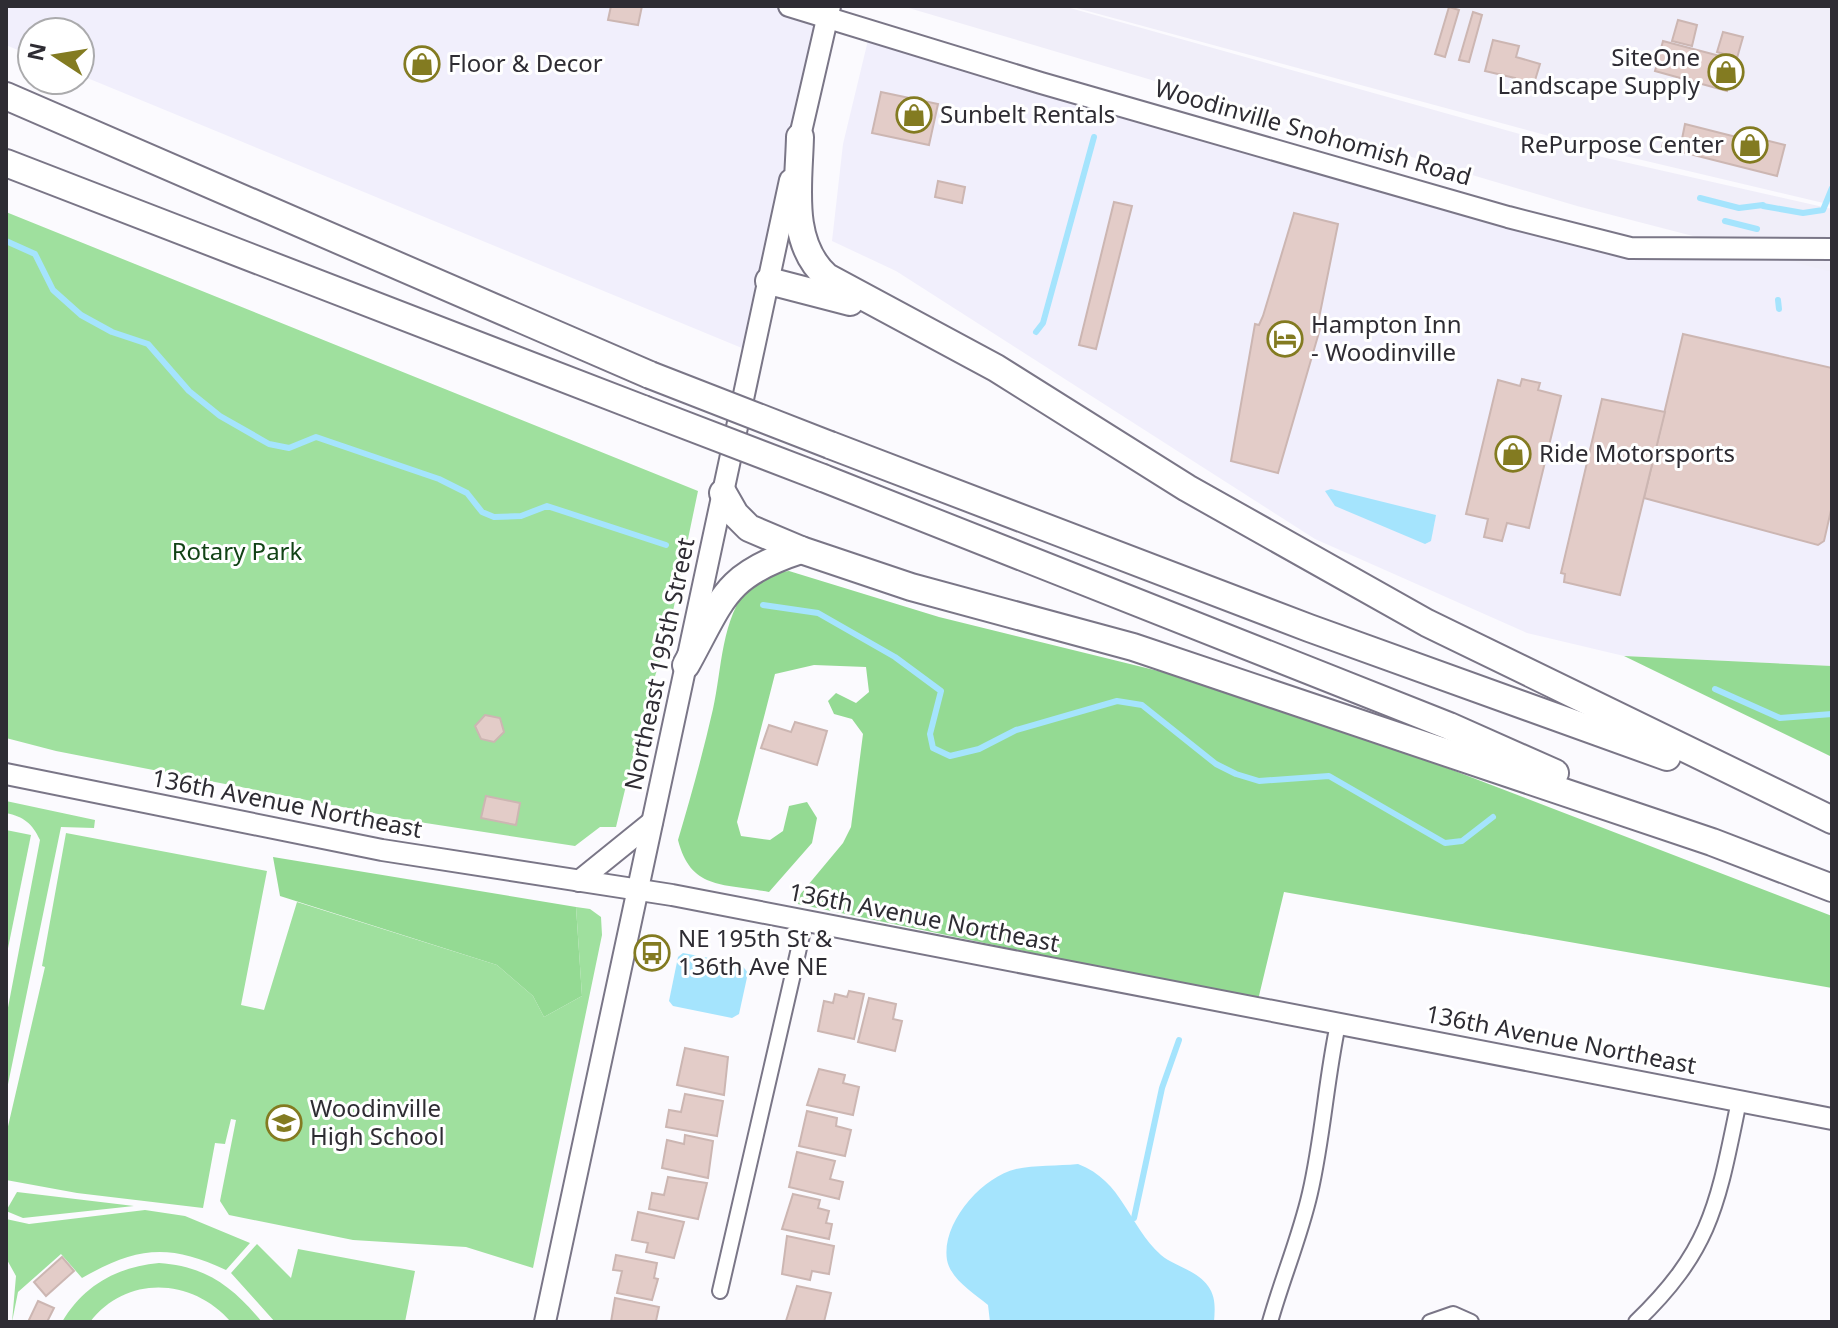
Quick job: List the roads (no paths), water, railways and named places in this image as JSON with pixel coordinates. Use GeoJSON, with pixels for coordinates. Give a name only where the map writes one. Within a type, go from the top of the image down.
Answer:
{"type":"FeatureCollection","features":[{"type":"Feature","properties":{"kind":"highway"},"geometry":{"type":"LineString","coordinates":[[6,96],[650,375],[1309,628],[1795,804]]}},
{"type":"Feature","properties":{"kind":"highway"},"geometry":{"type":"LineString","coordinates":[[800,137],[800,222],[809,256],[827,277],[996,368],[1187,488],[1427,623],[1832,820]]}},
{"type":"Feature","properties":{"kind":"highway"},"geometry":{"type":"LineString","coordinates":[[6,163],[823,478],[1449,726],[1712,842]]}},
{"type":"Feature","properties":{"kind":"highway"},"geometry":{"type":"LineString","coordinates":[[769,281],[852,303],[925,330]]}},
{"type":"Feature","properties":{"kind":"highway"},"geometry":{"type":"LineString","coordinates":[[723,493],[735,514],[749,528],[801,550],[911,587],[1133,647],[1712,842],[1832,888]]}},
{"type":"Feature","properties":{"kind":"highway"},"geometry":{"type":"LineString","coordinates":[[686,665],[717,608],[739,578],[761,563],[801,550]]}},
{"type":"Feature","properties":{"kind":"main road","name":"Woodinville Snohomish Road"},"geometry":{"type":"LineString","coordinates":[[789,6],[828,12],[1508,217],[1630,248],[1832,249]]}},
{"type":"Feature","properties":{"kind":"main road","name":"Northeast 195th Street"},"geometry":{"type":"LineString","coordinates":[[545,1322],[828,12]]}},
{"type":"Feature","properties":{"kind":"main road","name":"136th Avenue Northeast"},"geometry":{"type":"LineString","coordinates":[[6,774],[382,850],[636,892],[672,895],[1832,1119]]}},
{"type":"Feature","properties":{"kind":"main road"},"geometry":{"type":"LineString","coordinates":[[579,881],[652,822]]}},
{"type":"Feature","properties":{"kind":"street"},"geometry":{"type":"LineString","coordinates":[[720,1291],[805,922]]}},
{"type":"Feature","properties":{"kind":"street"},"geometry":{"type":"LineString","coordinates":[[1270,1322],[1294,1255],[1311,1191],[1325,1083],[1338,1024]]}},
{"type":"Feature","properties":{"kind":"street"},"geometry":{"type":"LineString","coordinates":[[1636,1322],[1668,1292],[1693,1256],[1710,1222],[1739,1101]]}},
{"type":"Feature","properties":{"kind":"street"},"geometry":{"type":"LineString","coordinates":[[1430,1322],[1453,1314],[1471,1322]]}},
{"type":"Feature","properties":{"kind":"water"},"geometry":{"type":"Polygon","coordinates":[[[1331,489],[1436,515],[1431,541],[1425,544],[1335,506],[1325,491],[1331,489]]]}},
{"type":"Feature","properties":{"kind":"water"},"geometry":{"type":"Polygon","coordinates":[[[683,953],[741,964],[748,973],[739,1014],[732,1018],[673,1006],[669,1001],[678,957],[683,953]]]}},
{"type":"Feature","properties":{"kind":"water"},"geometry":{"type":"Polygon","coordinates":[[[1078,1164],[1105,1181],[1161,1255],[1204,1281],[1214,1299],[1214,1322],[990,1322],[988,1305],[958,1280],[949,1267],[947,1246],[957,1217],[978,1192],[1003,1174],[1023,1168],[1078,1164]]]}},
{"type":"Feature","properties":{"kind":"waterway"},"geometry":{"type":"LineString","coordinates":[[1036,332],[1043,323],[1094,137]]}},
{"type":"Feature","properties":{"kind":"waterway"},"geometry":{"type":"LineString","coordinates":[[1763,206],[1803,213],[1823,210],[1832,188]]}},
{"type":"Feature","properties":{"kind":"waterway"},"geometry":{"type":"LineString","coordinates":[[1700,198],[1739,208],[1763,205]]}},
{"type":"Feature","properties":{"kind":"waterway"},"geometry":{"type":"LineString","coordinates":[[1725,221],[1757,229]]}},
{"type":"Feature","properties":{"kind":"waterway"},"geometry":{"type":"LineString","coordinates":[[6,241],[35,254],[53,290],[81,315],[112,332],[148,344],[189,391],[220,416],[269,444],[289,448],[316,437],[439,479],[467,493],[482,512],[494,517],[521,516],[547,506],[666,545]]}},
{"type":"Feature","properties":{"kind":"waterway"},"geometry":{"type":"LineString","coordinates":[[1778,300],[1779,309]]}},
{"type":"Feature","properties":{"kind":"waterway"},"geometry":{"type":"LineString","coordinates":[[763,605],[818,613],[895,657],[941,691],[930,734],[933,748],[950,756],[979,749],[1016,730],[1117,701],[1142,705],[1216,764],[1236,774],[1259,781],[1329,776],[1445,843],[1462,841],[1493,817]]}},
{"type":"Feature","properties":{"kind":"waterway"},"geometry":{"type":"LineString","coordinates":[[1715,689],[1780,718],[1832,714]]}},
{"type":"Feature","properties":{"kind":"waterway"},"geometry":{"type":"LineString","coordinates":[[1134,1218],[1162,1088],[1179,1040]]}},
{"type":"Feature","properties":{"kind":"place","name":"Floor & Decor"},"geometry":{"type":"Point","coordinates":[422,64]}},
{"type":"Feature","properties":{"kind":"place","name":"SiteOne Landscape Supply"},"geometry":{"type":"Point","coordinates":[1726,72]}},
{"type":"Feature","properties":{"kind":"place","name":"Sunbelt Rentals"},"geometry":{"type":"Point","coordinates":[914,115]}},
{"type":"Feature","properties":{"kind":"place","name":"RePurpose Center"},"geometry":{"type":"Point","coordinates":[1750,145]}},
{"type":"Feature","properties":{"kind":"place","name":"Hampton Inn - Woodinville"},"geometry":{"type":"Point","coordinates":[1285,339]}},
{"type":"Feature","properties":{"kind":"place","name":"Ride Motorsports"},"geometry":{"type":"Point","coordinates":[1513,454]}},
{"type":"Feature","properties":{"kind":"place","name":"NE 195th St & 136th Ave NE"},"geometry":{"type":"Point","coordinates":[652,953]}},
{"type":"Feature","properties":{"kind":"place","name":"Woodinville High School"},"geometry":{"type":"Point","coordinates":[284,1123]}},
{"type":"Feature","properties":{"kind":"park label","name":"Rotary Park"},"geometry":{"type":"Point","coordinates":[237,552]}}]}
